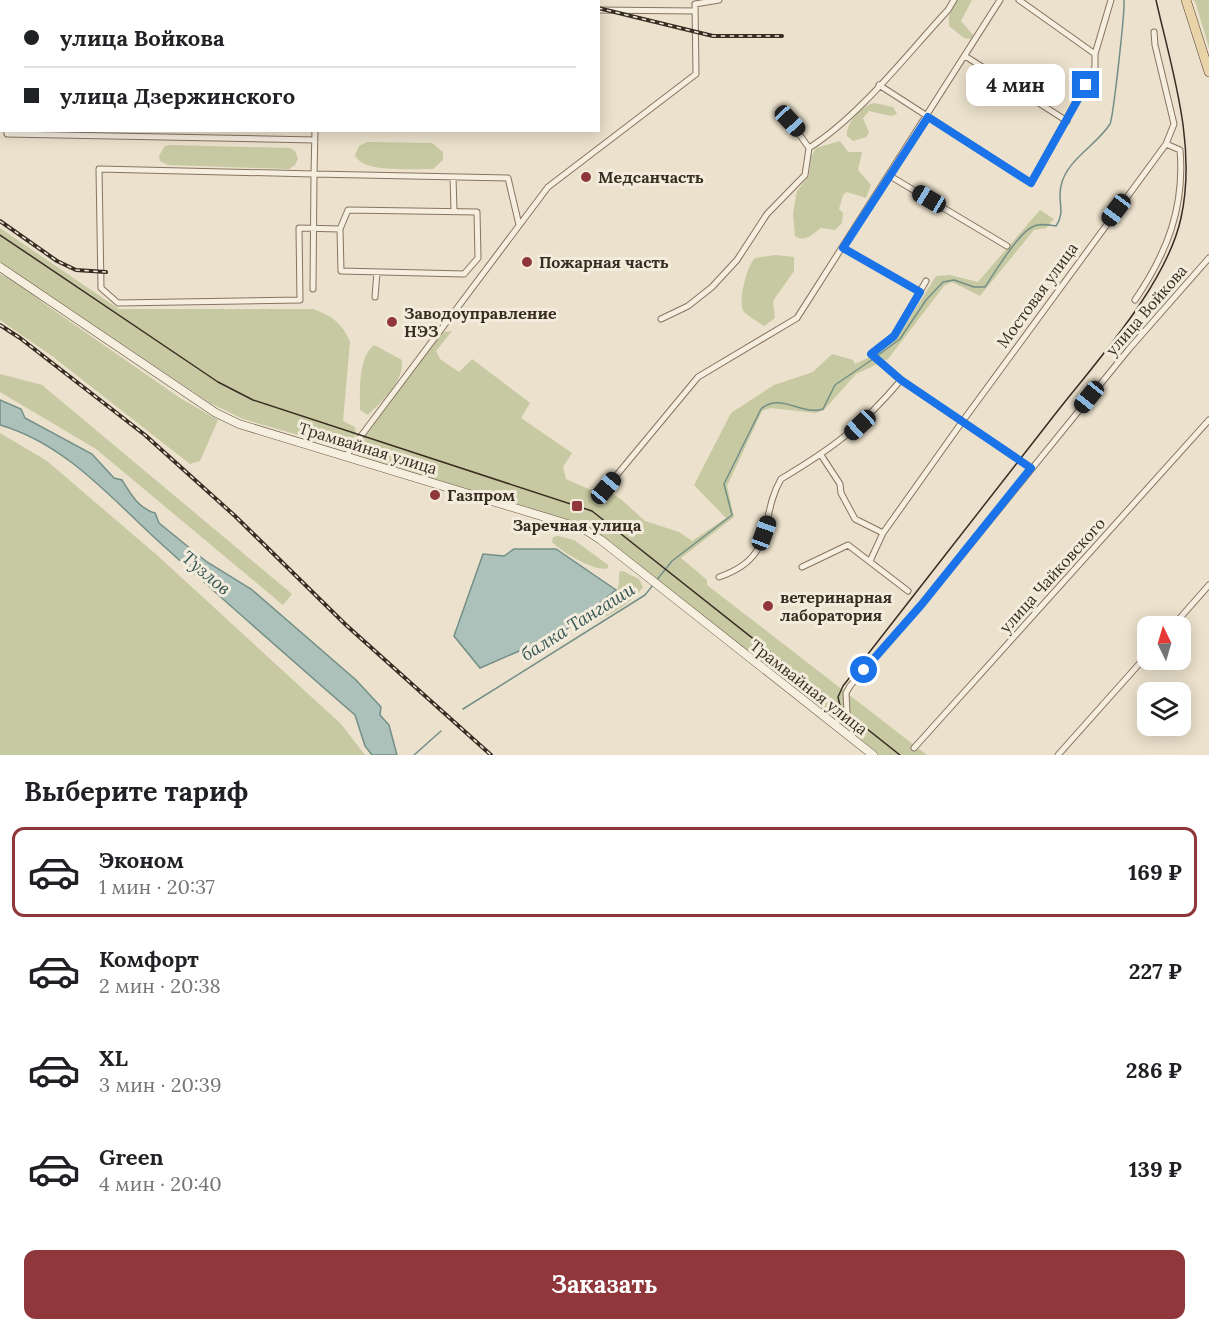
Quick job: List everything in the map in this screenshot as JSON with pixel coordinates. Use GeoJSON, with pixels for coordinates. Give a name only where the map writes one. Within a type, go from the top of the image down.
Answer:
{"type":"FeatureCollection","features":[{"type":"Feature","properties":{"kind":"main road"},"geometry":{"type":"LineString","coordinates":[[1186,0],[1209,72]]}},
{"type":"Feature","properties":{"kind":"main road","name":"Трамвайная улица"},"geometry":{"type":"LineString","coordinates":[[0,267],[216,413],[239,424],[584,529],[665,590],[873,755]]}},
{"type":"Feature","properties":{"kind":"street"},"geometry":{"type":"LineString","coordinates":[[346,456],[548,187],[567,170],[696,74],[695,2],[719,0]]}},
{"type":"Feature","properties":{"kind":"street"},"geometry":{"type":"LineString","coordinates":[[809,148],[826,138],[879,85],[948,10],[954,0]]}},
{"type":"Feature","properties":{"kind":"street"},"geometry":{"type":"LineString","coordinates":[[597,491],[606,488],[698,376],[797,318],[928,117],[1000,0]]}},
{"type":"Feature","properties":{"kind":"street"},"geometry":{"type":"LineString","coordinates":[[1019,0],[1095,54]]}},
{"type":"Feature","properties":{"kind":"street"},"geometry":{"type":"LineString","coordinates":[[879,85],[1031,183],[1095,68],[1095,54],[1111,0]]}},
{"type":"Feature","properties":{"kind":"street"},"geometry":{"type":"LineString","coordinates":[[600,10],[695,11]]}},
{"type":"Feature","properties":{"kind":"street","name":"Мостовая улица"},"geometry":{"type":"LineString","coordinates":[[870,561],[884,533],[962,422],[1166,144],[1174,124],[1154,32]]}},
{"type":"Feature","properties":{"kind":"street"},"geometry":{"type":"LineString","coordinates":[[965,56],[1067,121]]}},
{"type":"Feature","properties":{"kind":"street"},"geometry":{"type":"LineString","coordinates":[[661,319],[688,306],[712,287],[737,260],[767,214],[805,176],[809,148],[790,121]]}},
{"type":"Feature","properties":{"kind":"street"},"geometry":{"type":"LineString","coordinates":[[7,132],[7,134],[315,140]]}},
{"type":"Feature","properties":{"kind":"street"},"geometry":{"type":"LineString","coordinates":[[313,289],[315,132]]}},
{"type":"Feature","properties":{"kind":"street"},"geometry":{"type":"LineString","coordinates":[[1135,300],[1155,271],[1165,250],[1180,201],[1182,177],[1180,150],[1166,144]]}},
{"type":"Feature","properties":{"kind":"street"},"geometry":{"type":"LineString","coordinates":[[340,229],[299,228],[300,300],[118,303],[101,288],[99,169],[508,177],[519,225]]}},
{"type":"Feature","properties":{"kind":"street"},"geometry":{"type":"LineString","coordinates":[[890,176],[1007,246]]}},
{"type":"Feature","properties":{"kind":"street"},"geometry":{"type":"LineString","coordinates":[[453,177],[454,211]]}},
{"type":"Feature","properties":{"kind":"street"},"geometry":{"type":"LineString","coordinates":[[348,210],[454,211],[477,212],[478,258],[464,274],[341,271],[340,229],[348,210]]}},
{"type":"Feature","properties":{"kind":"street"},"geometry":{"type":"LineString","coordinates":[[843,248],[920,292]]}},
{"type":"Feature","properties":{"kind":"street","name":"улица Войкова"},"geometry":{"type":"LineString","coordinates":[[834,724],[847,713],[846,693],[850,686],[922,604],[1129,349],[1209,258]]}},
{"type":"Feature","properties":{"kind":"street"},"geometry":{"type":"LineString","coordinates":[[375,297],[376,272]]}},
{"type":"Feature","properties":{"kind":"street"},"geometry":{"type":"LineString","coordinates":[[926,281],[894,336],[871,354],[901,380],[1031,468]]}},
{"type":"Feature","properties":{"kind":"street"},"geometry":{"type":"LineString","coordinates":[[719,577],[734,572],[750,560],[759,547],[770,519],[774,490],[781,479],[846,438],[901,380]]}},
{"type":"Feature","properties":{"kind":"street","name":"улица Чайковского"},"geometry":{"type":"LineString","coordinates":[[914,748],[1209,420]]}},
{"type":"Feature","properties":{"kind":"street"},"geometry":{"type":"LineString","coordinates":[[821,455],[840,484],[841,492],[855,519],[884,533]]}},
{"type":"Feature","properties":{"kind":"street"},"geometry":{"type":"LineString","coordinates":[[802,567],[848,545],[908,591]]}},
{"type":"Feature","properties":{"kind":"street"},"geometry":{"type":"LineString","coordinates":[[1182,616],[1209,585]]}},
{"type":"Feature","properties":{"kind":"street"},"geometry":{"type":"LineString","coordinates":[[1058,755],[1137,666]]}},
{"type":"Feature","properties":{"kind":"green space"},"geometry":{"type":"Polygon","coordinates":[[[957,0],[972,0],[961,21],[973,35],[971,39],[964,38],[949,26],[949,16],[957,0]]]}},
{"type":"Feature","properties":{"kind":"green space"},"geometry":{"type":"Polygon","coordinates":[[[1194,0],[1209,0],[1209,48],[1196,4],[1194,0]]]}},
{"type":"Feature","properties":{"kind":"green space"},"geometry":{"type":"Polygon","coordinates":[[[874,103],[893,107],[897,114],[891,116],[869,111],[863,118],[869,133],[866,137],[853,141],[847,136],[849,126],[855,116],[874,103]]]}},
{"type":"Feature","properties":{"kind":"green space"},"geometry":{"type":"Polygon","coordinates":[[[840,141],[848,152],[862,152],[858,170],[871,185],[866,198],[847,192],[843,195],[839,209],[843,213],[842,223],[835,230],[821,228],[809,237],[799,238],[795,236],[793,213],[797,191],[809,176],[811,157],[816,148],[840,141]]]}},
{"type":"Feature","properties":{"kind":"green space"},"geometry":{"type":"Polygon","coordinates":[[[367,142],[432,143],[443,152],[443,160],[433,169],[378,168],[360,161],[355,155],[359,146],[367,142]]]}},
{"type":"Feature","properties":{"kind":"green space"},"geometry":{"type":"Polygon","coordinates":[[[169,145],[290,148],[295,151],[298,159],[289,169],[168,165],[160,161],[159,156],[164,147],[169,145]]]}},
{"type":"Feature","properties":{"kind":"green space"},"geometry":{"type":"Polygon","coordinates":[[[1040,210],[1054,219],[1046,228],[1034,230],[980,296],[952,282],[944,286],[888,359],[856,374],[824,410],[816,413],[770,408],[762,411],[727,486],[734,517],[681,558],[707,580],[707,585],[927,755],[878,755],[585,526],[365,457],[360,450],[360,443],[437,339],[444,332],[452,331],[436,351],[440,359],[459,372],[472,359],[530,403],[521,418],[572,453],[563,467],[566,479],[591,490],[599,485],[622,500],[645,521],[679,532],[692,541],[726,518],[694,485],[731,413],[774,385],[813,372],[832,354],[853,360],[855,364],[880,352],[901,332],[936,276],[950,275],[978,282],[1040,210]]]}},
{"type":"Feature","properties":{"kind":"green space"},"geometry":{"type":"Polygon","coordinates":[[[0,228],[119,309],[313,309],[325,314],[340,325],[350,342],[343,421],[355,427],[356,435],[343,448],[243,419],[210,403],[0,262],[0,228]]]}},
{"type":"Feature","properties":{"kind":"green space"},"geometry":{"type":"Polygon","coordinates":[[[775,255],[794,257],[794,271],[773,301],[775,318],[764,326],[744,312],[742,293],[749,268],[755,258],[775,255]]]}},
{"type":"Feature","properties":{"kind":"green space"},"geometry":{"type":"Polygon","coordinates":[[[0,274],[17,282],[49,307],[180,398],[218,420],[200,461],[190,464],[52,356],[0,320],[0,274]]]}},
{"type":"Feature","properties":{"kind":"green space"},"geometry":{"type":"Polygon","coordinates":[[[374,345],[402,360],[402,368],[391,390],[368,415],[360,410],[360,384],[365,358],[374,345]]]}},
{"type":"Feature","properties":{"kind":"green space"},"geometry":{"type":"Polygon","coordinates":[[[0,374],[42,385],[292,594],[283,605],[96,449],[0,392],[0,374]]]}},
{"type":"Feature","properties":{"kind":"green space"},"geometry":{"type":"Polygon","coordinates":[[[0,433],[47,461],[158,556],[341,724],[365,755],[0,755],[0,433]]]}},
{"type":"Feature","properties":{"kind":"green space"},"geometry":{"type":"Polygon","coordinates":[[[553,537],[574,540],[608,565],[608,568],[588,565],[563,551],[552,542],[553,537]]]}},
{"type":"Feature","properties":{"kind":"green space"},"geometry":{"type":"Polygon","coordinates":[[[623,571],[639,579],[643,587],[622,607],[577,631],[611,600],[619,584],[619,572],[623,571]]]}},
{"type":"Feature","properties":{"kind":"water","name":"Тузлов"},"geometry":{"type":"Polygon","coordinates":[[[0,400],[21,409],[25,418],[92,454],[114,478],[122,480],[144,508],[155,513],[159,523],[207,562],[251,589],[356,680],[381,707],[380,715],[389,725],[397,755],[372,755],[365,746],[355,715],[190,570],[90,477],[48,446],[0,425],[0,400]]]}},
{"type":"Feature","properties":{"kind":"water"},"geometry":{"type":"Polygon","coordinates":[[[514,549],[556,549],[616,590],[563,632],[480,668],[454,636],[483,554],[504,556],[514,549]]]}},
{"type":"Feature","properties":{"kind":"waterway","name":"балка Тангаши"},"geometry":{"type":"LineString","coordinates":[[877,356],[900,339],[926,300],[943,282],[954,280],[974,287],[985,287],[1026,231],[1038,225],[1056,226],[1061,211],[1060,191],[1064,177],[1075,160],[1098,139],[1110,124],[1124,0]]}},
{"type":"Feature","properties":{"kind":"waterway","name":"балка Тангаши"},"geometry":{"type":"LineString","coordinates":[[656,581],[672,561],[732,515],[724,484],[761,409],[768,404],[776,403],[807,410],[823,409],[835,385],[873,359]]}},
{"type":"Feature","properties":{"kind":"waterway","name":"балка Тангаши"},"geometry":{"type":"LineString","coordinates":[[463,709],[645,595],[653,585]]}},
{"type":"Feature","properties":{"kind":"waterway"},"geometry":{"type":"LineString","coordinates":[[414,755],[441,731]]}},
{"type":"Feature","properties":{"kind":"tram line"},"geometry":{"type":"LineString","coordinates":[[841,710],[838,697],[843,686],[1126,325],[1160,271],[1173,244],[1181,218],[1186,163],[1181,108],[1156,0]]}},
{"type":"Feature","properties":{"kind":"tram line"},"geometry":{"type":"LineString","coordinates":[[0,235],[218,382],[253,400],[592,511],[900,755]]}},
{"type":"Feature","properties":{"kind":"railway"},"geometry":{"type":"LineString","coordinates":[[600,8],[713,36],[782,36]]}},
{"type":"Feature","properties":{"kind":"railway"},"geometry":{"type":"LineString","coordinates":[[0,221],[57,261],[76,270],[106,272]]}},
{"type":"Feature","properties":{"kind":"railway"},"geometry":{"type":"LineString","coordinates":[[0,325],[145,435],[235,516],[346,625],[491,755]]}},
{"type":"Feature","properties":{"kind":"place","name":"Медсанчасть"},"geometry":{"type":"Point","coordinates":[586,177]}},
{"type":"Feature","properties":{"kind":"place","name":"Пожарная часть"},"geometry":{"type":"Point","coordinates":[527,262]}},
{"type":"Feature","properties":{"kind":"place","name":"Заводоуправление НЭЗ"},"geometry":{"type":"Point","coordinates":[392,322]}},
{"type":"Feature","properties":{"kind":"place","name":"Газпром"},"geometry":{"type":"Point","coordinates":[435,495]}},
{"type":"Feature","properties":{"kind":"place","name":"Заречная улица"},"geometry":{"type":"Point","coordinates":[577,506]}},
{"type":"Feature","properties":{"kind":"place","name":"ветеринарная лаборатория"},"geometry":{"type":"Point","coordinates":[768,606]}},
{"type":"Feature","properties":{"kind":"route"},"geometry":{"type":"LineString","coordinates":[[864,670],[922,604],[1031,468],[901,380],[871,354],[894,336],[920,292],[843,248],[928,117],[1031,183],[1086,85]]}}]}
